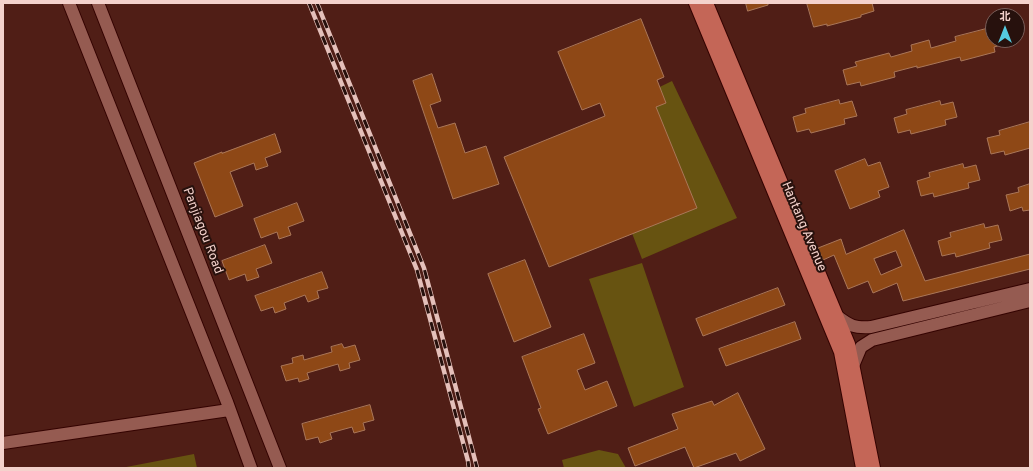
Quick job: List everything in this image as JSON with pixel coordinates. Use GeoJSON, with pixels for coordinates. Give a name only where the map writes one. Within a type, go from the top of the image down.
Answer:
{"type":"FeatureCollection","features":[{"type":"Feature","properties":{"kind":"main road"},"geometry":{"type":"LineString","coordinates":[[688,3],[712,30]]}},
{"type":"Feature","properties":{"kind":"main road","name":"Hantang Avenue"},"geometry":{"type":"LineString","coordinates":[[695,3],[712,30],[849,344],[874,468]]}},
{"type":"Feature","properties":{"kind":"main road","name":"Hantang Avenue"},"geometry":{"type":"LineString","coordinates":[[707,3],[712,30],[840,352],[862,468]]}},
{"type":"Feature","properties":{"kind":"main road"},"geometry":{"type":"LineString","coordinates":[[711,3],[712,30]]}},
{"type":"Feature","properties":{"kind":"street"},"geometry":{"type":"LineString","coordinates":[[70,3],[251,468]]}},
{"type":"Feature","properties":{"kind":"street","name":"Panjiagou Road"},"geometry":{"type":"LineString","coordinates":[[98,3],[280,468]]}},
{"type":"Feature","properties":{"kind":"street"},"geometry":{"type":"LineString","coordinates":[[837,316],[848,324],[859,328],[871,327],[1030,289]]}},
{"type":"Feature","properties":{"kind":"street"},"geometry":{"type":"LineString","coordinates":[[853,366],[861,347],[872,340],[1030,301]]}},
{"type":"Feature","properties":{"kind":"street"},"geometry":{"type":"LineString","coordinates":[[3,443],[229,410]]}},
{"type":"Feature","properties":{"kind":"shaded area"},"geometry":{"type":"Polygon","coordinates":[[[672,81],[737,218],[642,259],[630,228],[639,97],[672,81]]]}},
{"type":"Feature","properties":{"kind":"shaded area"},"geometry":{"type":"Polygon","coordinates":[[[642,263],[684,387],[634,407],[589,279],[642,263]]]}},
{"type":"Feature","properties":{"kind":"shaded area"},"geometry":{"type":"Polygon","coordinates":[[[599,450],[618,454],[626,468],[564,468],[562,460],[599,450]]]}},
{"type":"Feature","properties":{"kind":"shaded area"},"geometry":{"type":"Polygon","coordinates":[[[194,454],[197,468],[121,468],[194,454]]]}},
{"type":"Feature","properties":{"kind":"building"},"geometry":{"type":"Polygon","coordinates":[[[746,3],[768,3],[768,5],[748,11],[746,3]]]}},
{"type":"Feature","properties":{"kind":"building"},"geometry":{"type":"Polygon","coordinates":[[[807,3],[872,3],[874,11],[861,15],[861,17],[827,26],[827,24],[814,27],[807,3]]]}},
{"type":"Feature","properties":{"kind":"building"},"geometry":{"type":"Polygon","coordinates":[[[641,19],[664,77],[657,80],[666,103],[656,107],[697,208],[549,267],[504,157],[605,116],[600,103],[582,110],[558,52],[641,19]]]}},
{"type":"Feature","properties":{"kind":"building"},"geometry":{"type":"Polygon","coordinates":[[[985,29],[985,48],[994,48],[995,52],[961,61],[960,57],[917,68],[917,66],[894,72],[895,77],[861,86],[860,82],[847,85],[843,70],[857,66],[855,62],[889,53],[891,57],[912,51],[911,45],[929,40],[931,48],[956,41],[955,37],[985,29]]]}},
{"type":"Feature","properties":{"kind":"building"},"geometry":{"type":"Polygon","coordinates":[[[432,74],[441,101],[430,105],[438,128],[455,123],[465,153],[486,146],[499,184],[453,199],[413,81],[432,74]]]}},
{"type":"Feature","properties":{"kind":"building"},"geometry":{"type":"Polygon","coordinates":[[[839,100],[840,104],[852,101],[857,116],[844,119],[845,124],[811,133],[809,129],[797,132],[793,117],[806,113],[805,109],[839,100]]]}},
{"type":"Feature","properties":{"kind":"building"},"geometry":{"type":"Polygon","coordinates":[[[940,101],[941,105],[953,102],[957,117],[945,120],[946,125],[911,134],[910,130],[898,133],[894,118],[907,114],[906,110],[940,101]]]}},
{"type":"Feature","properties":{"kind":"building"},"geometry":{"type":"Polygon","coordinates":[[[1030,122],[1030,148],[1005,155],[1004,151],[991,154],[987,138],[1000,135],[999,131],[1030,122]]]}},
{"type":"Feature","properties":{"kind":"building"},"geometry":{"type":"Polygon","coordinates":[[[275,134],[281,152],[265,158],[268,166],[256,170],[254,163],[230,172],[243,206],[215,217],[194,163],[275,134]]]}},
{"type":"Feature","properties":{"kind":"building"},"geometry":{"type":"Polygon","coordinates":[[[865,159],[868,166],[880,162],[889,187],[878,191],[880,197],[850,209],[835,171],[865,159]]]}},
{"type":"Feature","properties":{"kind":"building"},"geometry":{"type":"Polygon","coordinates":[[[963,164],[964,168],[976,165],[980,180],[968,183],[969,188],[934,197],[933,193],[921,196],[917,181],[930,177],[929,173],[963,164]]]}},
{"type":"Feature","properties":{"kind":"building"},"geometry":{"type":"Polygon","coordinates":[[[1030,184],[1030,210],[1023,211],[1022,207],[1010,211],[1006,195],[1019,192],[1018,188],[1030,184]]]}},
{"type":"Feature","properties":{"kind":"building"},"geometry":{"type":"Polygon","coordinates":[[[297,203],[304,221],[288,227],[291,235],[279,239],[277,232],[261,238],[254,219],[297,203]]]}},
{"type":"Feature","properties":{"kind":"building"},"geometry":{"type":"Polygon","coordinates":[[[984,224],[985,228],[998,225],[1002,240],[989,243],[990,248],[956,257],[955,253],[942,256],[938,241],[951,237],[950,233],[984,224]]]}},
{"type":"Feature","properties":{"kind":"building"},"geometry":{"type":"Polygon","coordinates":[[[904,230],[925,281],[1030,254],[1030,269],[903,301],[897,283],[873,293],[868,281],[848,289],[834,255],[823,260],[818,248],[841,239],[846,254],[904,230]],[[896,251],[874,259],[881,275],[902,266],[896,251]]]}},
{"type":"Feature","properties":{"kind":"building"},"geometry":{"type":"Polygon","coordinates":[[[265,245],[272,263],[256,269],[259,277],[247,281],[245,274],[229,280],[222,261],[265,245]]]}},
{"type":"Feature","properties":{"kind":"building"},"geometry":{"type":"Polygon","coordinates":[[[525,260],[551,327],[514,342],[488,274],[525,260]]]}},
{"type":"Feature","properties":{"kind":"building"},"geometry":{"type":"Polygon","coordinates":[[[322,272],[328,288],[317,291],[319,298],[308,302],[305,295],[284,303],[286,309],[275,313],[273,307],[261,311],[255,296],[322,272]]]}},
{"type":"Feature","properties":{"kind":"building"},"geometry":{"type":"Polygon","coordinates":[[[778,288],[785,305],[703,336],[696,319],[778,288]]]}},
{"type":"Feature","properties":{"kind":"building"},"geometry":{"type":"Polygon","coordinates":[[[795,322],[801,339],[726,366],[719,349],[795,322]]]}},
{"type":"Feature","properties":{"kind":"building"},"geometry":{"type":"Polygon","coordinates":[[[584,334],[595,363],[577,370],[585,390],[607,381],[617,406],[548,434],[538,409],[541,408],[522,357],[584,334]]]}},
{"type":"Feature","properties":{"kind":"building"},"geometry":{"type":"Polygon","coordinates":[[[342,344],[344,348],[355,345],[360,360],[349,363],[350,368],[340,371],[338,364],[307,373],[309,379],[299,382],[298,378],[286,381],[281,366],[293,363],[292,358],[303,355],[304,360],[332,352],[331,347],[342,344]]]}},
{"type":"Feature","properties":{"kind":"building"},"geometry":{"type":"Polygon","coordinates":[[[738,393],[765,449],[740,461],[736,453],[694,468],[685,447],[635,466],[628,448],[678,429],[672,414],[712,401],[714,405],[738,393]]]}},
{"type":"Feature","properties":{"kind":"building"},"geometry":{"type":"Polygon","coordinates":[[[370,405],[374,420],[363,423],[365,430],[354,433],[352,427],[330,433],[332,439],[320,443],[318,437],[306,440],[302,424],[370,405]]]}},
{"type":"Feature","properties":{"kind":"railway"},"geometry":{"type":"LineString","coordinates":[[309,3],[417,270],[469,468]]}},
{"type":"Feature","properties":{"kind":"railway"},"geometry":{"type":"LineString","coordinates":[[317,3],[424,268],[477,468]]}}]}
